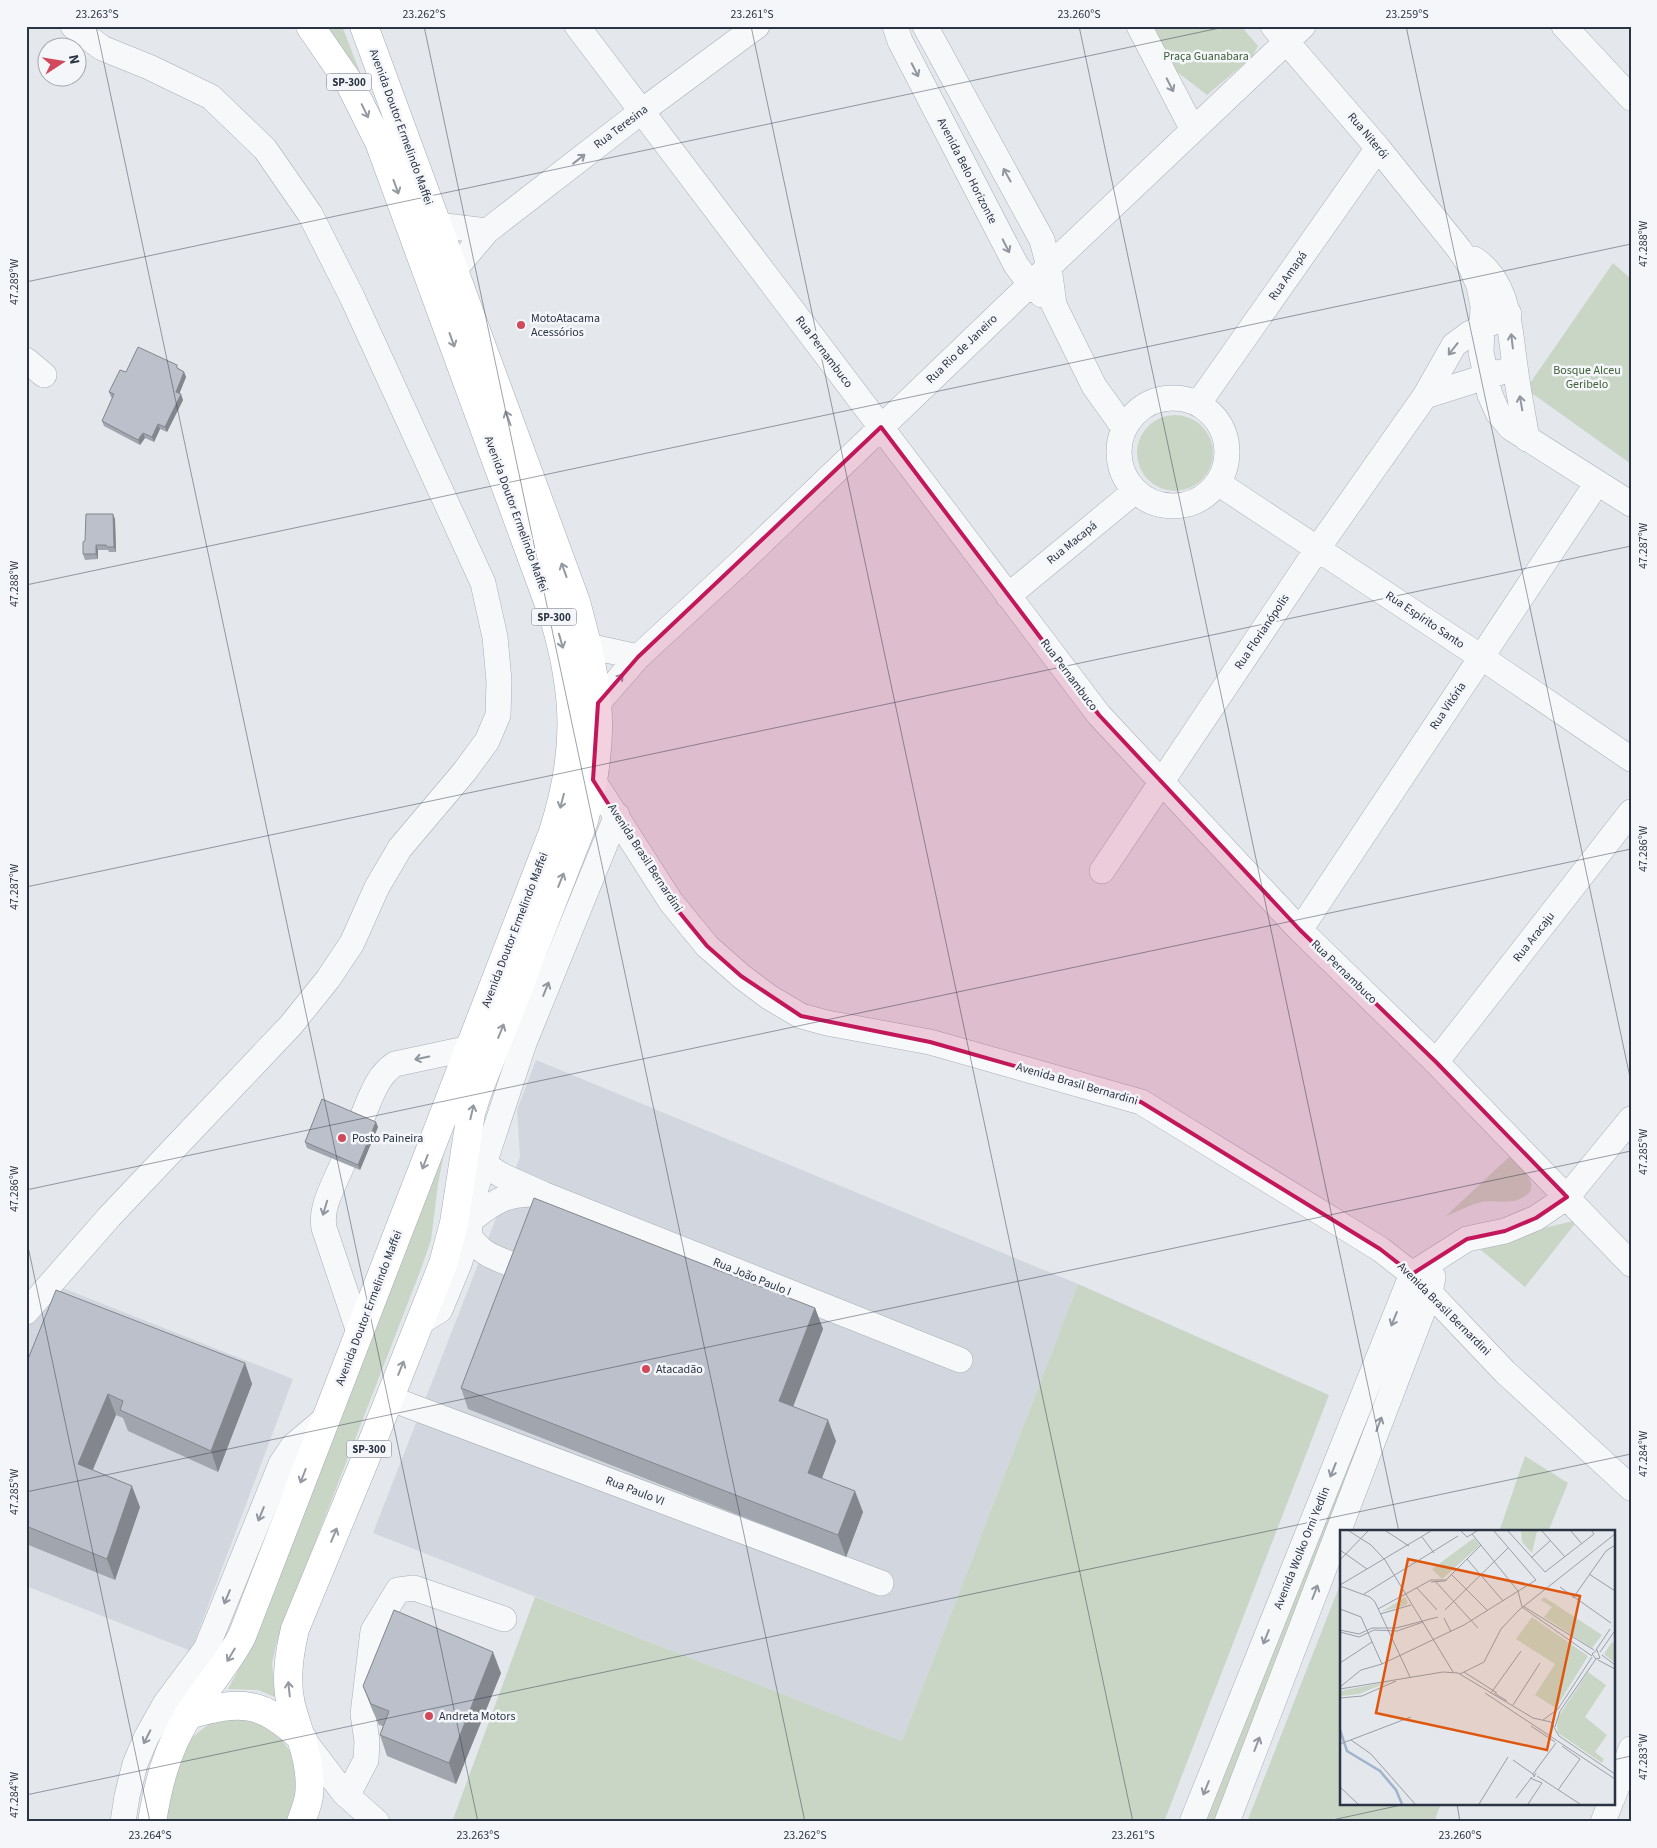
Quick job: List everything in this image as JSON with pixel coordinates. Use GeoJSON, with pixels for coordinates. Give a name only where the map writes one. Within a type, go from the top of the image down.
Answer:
{"type":"FeatureCollection","features":[{"type":"Feature","properties":{"kind":"main road","name":"Avenida Doutor Ermelindo Maffei"},"geometry":{"type":"LineString","coordinates":[[153,1820],[157,1789],[175,1738],[188,1715],[228,1661],[242,1636],[549,841],[562,802],[569,771],[572,728],[569,680],[554,618],[379,142],[350,84],[310,26]]}},
{"type":"Feature","properties":{"kind":"main road","name":"Avenida Doutor Ermelindo Maffei"},"geometry":{"type":"LineString","coordinates":[[301,1822],[309,1796],[309,1772],[302,1739],[291,1704],[288,1674],[295,1629],[364,1464],[449,1245],[475,1155],[476,1094],[584,821],[597,754],[598,703],[588,646],[576,602],[364,26]]}},
{"type":"Feature","properties":{"kind":"main road"},"geometry":{"type":"LineString","coordinates":[[188,1715],[234,1705],[251,1706],[266,1711],[285,1723],[302,1739]]}},
{"type":"Feature","properties":{"kind":"street"},"geometry":{"type":"LineString","coordinates":[[26,1312],[110,1216],[291,1025],[328,979],[352,943],[377,887],[400,848],[465,771],[486,741],[498,715],[499,681],[495,637],[483,583],[352,297],[310,214],[264,149],[210,97],[149,67],[102,48],[73,26]]}},
{"type":"Feature","properties":{"kind":"street","name":"Rua Pernambuco"},"geometry":{"type":"LineString","coordinates":[[577,26],[1099,715],[1300,930],[1436,1062],[1631,1264]]}},
{"type":"Feature","properties":{"kind":"street","name":"Rua Teresina"},"geometry":{"type":"LineString","coordinates":[[454,270],[487,231],[642,111],[757,26]]}},
{"type":"Feature","properties":{"kind":"street","name":"Avenida Belo Horizonte"},"geometry":{"type":"LineString","coordinates":[[895,26],[900,41],[1016,265],[1030,284],[1054,305]]}},
{"type":"Feature","properties":{"kind":"street","name":"Avenida Belo Horizonte"},"geometry":{"type":"LineString","coordinates":[[925,26],[1042,240],[1049,267],[1054,305],[1094,386],[1124,428]]}},
{"type":"Feature","properties":{"kind":"street"},"geometry":{"type":"LineString","coordinates":[[1140,26],[1193,130]]}},
{"type":"Feature","properties":{"kind":"street"},"geometry":{"type":"LineString","coordinates":[[1564,26],[1631,98]]}},
{"type":"Feature","properties":{"kind":"street","name":"Rua Rio de Janeiro"},"geometry":{"type":"LineString","coordinates":[[598,703],[638,657],[742,561],[1193,130],[1287,31]]}},
{"type":"Feature","properties":{"kind":"street","name":"Rua Niterói"},"geometry":{"type":"LineString","coordinates":[[1287,31],[1459,249],[1471,267],[1479,286],[1482,306],[1482,352],[1486,376],[1490,396],[1498,413]]}},
{"type":"Feature","properties":{"kind":"street","name":"Rua Amapá"},"geometry":{"type":"LineString","coordinates":[[1198,404],[1378,148]]}},
{"type":"Feature","properties":{"kind":"street"},"geometry":{"type":"LineString","coordinates":[[437,225],[487,231]]}},
{"type":"Feature","properties":{"kind":"street","name":"Rua Niterói"},"geometry":{"type":"LineString","coordinates":[[1459,249],[1477,261],[1492,276],[1502,294],[1509,314],[1515,368],[1527,439]]}},
{"type":"Feature","properties":{"kind":"street","name":"Rua Florianópolis"},"geometry":{"type":"LineString","coordinates":[[1102,870],[1318,548],[1425,396],[1454,345],[1481,327],[1509,314]]}},
{"type":"Feature","properties":{"kind":"street"},"geometry":{"type":"LineString","coordinates":[[1425,396],[1515,368]]}},
{"type":"Feature","properties":{"kind":"street"},"geometry":{"type":"LineString","coordinates":[[1449,388],[1498,413],[1511,428],[1527,439],[1631,504]]}},
{"type":"Feature","properties":{"kind":"street"},"geometry":{"type":"LineString","coordinates":[[1178,397],[1198,404],[1206,408],[1217,420],[1224,434],[1227,459],[1218,483],[1197,501],[1178,506],[1160,505],[1143,497],[1135,491],[1124,476],[1121,467],[1119,448],[1124,428],[1137,411],[1156,400],[1178,397]]}},
{"type":"Feature","properties":{"kind":"street","name":"Rua Espírito Santo"},"geometry":{"type":"LineString","coordinates":[[1218,483],[1318,548],[1631,759]]}},
{"type":"Feature","properties":{"kind":"street","name":"Rua Vitória"},"geometry":{"type":"LineString","coordinates":[[1300,930],[1597,483]]}},
{"type":"Feature","properties":{"kind":"street","name":"Rua Macapá"},"geometry":{"type":"LineString","coordinates":[[1008,596],[1135,491]]}},
{"type":"Feature","properties":{"kind":"street"},"geometry":{"type":"LineString","coordinates":[[588,646],[638,657]]}},
{"type":"Feature","properties":{"kind":"street","name":"Avenida Brasil Bernardini"},"geometry":{"type":"LineString","coordinates":[[593,780],[671,902],[707,946],[741,976],[769,997],[801,1016],[827,1023],[930,1042],[1141,1102],[1380,1249],[1412,1274],[1505,1372],[1631,1488]]}},
{"type":"Feature","properties":{"kind":"street","name":"Rua Aracaju"},"geometry":{"type":"LineString","coordinates":[[1436,1062],[1631,812]]}},
{"type":"Feature","properties":{"kind":"street"},"geometry":{"type":"LineString","coordinates":[[419,1323],[440,1310],[459,1264],[471,1218],[475,1155],[524,1043],[617,815]]}},
{"type":"Feature","properties":{"kind":"street"},"geometry":{"type":"LineString","coordinates":[[361,1120],[381,1076],[388,1068],[395,1064],[470,1048]]}},
{"type":"Feature","properties":{"kind":"street"},"geometry":{"type":"LineString","coordinates":[[1412,1274],[1467,1239],[1506,1231],[1536,1218],[1567,1197],[1631,1119]]}},
{"type":"Feature","properties":{"kind":"street","name":"Rua João Paulo I"},"geometry":{"type":"LineString","coordinates":[[475,1155],[501,1175],[543,1194],[960,1360]]}},
{"type":"Feature","properties":{"kind":"street"},"geometry":{"type":"LineString","coordinates":[[343,1163],[322,1218],[359,1332]]}},
{"type":"Feature","properties":{"kind":"street","name":"Rua João Paulo I"},"geometry":{"type":"LineString","coordinates":[[471,1218],[490,1205],[507,1197],[520,1194],[543,1194]]}},
{"type":"Feature","properties":{"kind":"street"},"geometry":{"type":"LineString","coordinates":[[471,1218],[475,1244],[489,1256],[516,1266]]}},
{"type":"Feature","properties":{"kind":"street"},"geometry":{"type":"LineString","coordinates":[[459,1264],[474,1256],[489,1256]]}},
{"type":"Feature","properties":{"kind":"street"},"geometry":{"type":"LineString","coordinates":[[1227,1822],[1430,1292],[1437,1258]]}},
{"type":"Feature","properties":{"kind":"street","name":"Avenida Wolko Orni Yedlin"},"geometry":{"type":"LineString","coordinates":[[1192,1822],[1412,1274]]}},
{"type":"Feature","properties":{"kind":"street","name":"Rua Paulo VI"},"geometry":{"type":"LineString","coordinates":[[389,1398],[881,1583]]}},
{"type":"Feature","properties":{"kind":"street"},"geometry":{"type":"LineString","coordinates":[[123,1822],[135,1764],[146,1738],[166,1704],[206,1649],[281,1464],[293,1446],[326,1418]]}},
{"type":"Feature","properties":{"kind":"street"},"geometry":{"type":"LineString","coordinates":[[347,1796],[366,1760],[367,1741],[363,1714],[373,1631],[398,1590],[414,1588],[504,1619]]}},
{"type":"Feature","properties":{"kind":"street"},"geometry":{"type":"LineString","coordinates":[[302,1739],[347,1796],[376,1822]]}},
{"type":"Feature","properties":{"kind":"street"},"geometry":{"type":"LineString","coordinates":[[1621,1788],[1631,1749]]}},
{"type":"Feature","properties":{"kind":"street"},"geometry":{"type":"LineString","coordinates":[[1603,1822],[1609,1806]]}},
{"type":"Feature","properties":{"kind":"highlighted area"},"geometry":{"type":"Polygon","coordinates":[[[881,427],[1099,715],[1300,930],[1436,1062],[1567,1197],[1536,1218],[1505,1231],[1467,1239],[1412,1274],[1380,1249],[1141,1102],[930,1042],[801,1016],[741,976],[707,946],[671,902],[593,780],[598,703],[638,657],[881,427]]]}},
{"type":"Feature","properties":{"kind":"shaded area"},"geometry":{"type":"Polygon","coordinates":[[[536,1060],[1078,1284],[902,1741],[373,1533],[520,1157],[517,1110],[536,1060]]]}},
{"type":"Feature","properties":{"kind":"shaded area"},"geometry":{"type":"Polygon","coordinates":[[[55,1285],[293,1379],[191,1651],[26,1586],[26,1316],[55,1285]]]}},
{"type":"Feature","properties":{"kind":"green space"},"geometry":{"type":"Polygon","coordinates":[[[311,26],[342,26],[365,85],[311,26]]]}},
{"type":"Feature","properties":{"kind":"green space","name":"Praça Guanabara"},"geometry":{"type":"Polygon","coordinates":[[[1152,26],[1241,26],[1258,46],[1252,57],[1207,95],[1176,71],[1152,26]]]}},
{"type":"Feature","properties":{"kind":"green space","name":"Bosque Alceu Geribelo"},"geometry":{"type":"Polygon","coordinates":[[[1613,263],[1631,279],[1631,464],[1526,389],[1613,263]]]}},
{"type":"Feature","properties":{"kind":"green space"},"geometry":{"type":"Polygon","coordinates":[[[1175,415],[1189,418],[1202,426],[1210,439],[1213,453],[1210,467],[1202,480],[1189,488],[1175,491],[1161,488],[1148,480],[1140,467],[1137,453],[1140,439],[1148,426],[1161,418],[1175,415]]]}},
{"type":"Feature","properties":{"kind":"green space"},"geometry":{"type":"Polygon","coordinates":[[[448,1133],[438,1184],[431,1240],[277,1641],[272,1663],[275,1697],[258,1690],[228,1689],[242,1663],[448,1133]]]}},
{"type":"Feature","properties":{"kind":"green space"},"geometry":{"type":"Polygon","coordinates":[[[1509,1157],[1530,1179],[1530,1191],[1526,1196],[1512,1201],[1478,1203],[1446,1216],[1509,1157]]]}},
{"type":"Feature","properties":{"kind":"green space"},"geometry":{"type":"Polygon","coordinates":[[[1578,1220],[1525,1287],[1474,1244],[1578,1220]]]}},
{"type":"Feature","properties":{"kind":"green space"},"geometry":{"type":"Polygon","coordinates":[[[1078,1284],[1329,1395],[1164,1822],[452,1822],[535,1597],[902,1741],[1078,1284]]]}},
{"type":"Feature","properties":{"kind":"green space"},"geometry":{"type":"Polygon","coordinates":[[[1407,1297],[1418,1300],[1219,1822],[1204,1822],[1407,1297]]]}},
{"type":"Feature","properties":{"kind":"green space"},"geometry":{"type":"Polygon","coordinates":[[[1525,1456],[1568,1483],[1549,1530],[1500,1530],[1525,1456]]]}},
{"type":"Feature","properties":{"kind":"green space"},"geometry":{"type":"Polygon","coordinates":[[[1340,1585],[1340,1806],[1440,1806],[1434,1822],[1247,1822],[1340,1585]]]}},
{"type":"Feature","properties":{"kind":"green space"},"geometry":{"type":"Polygon","coordinates":[[[249,1716],[276,1731],[294,1757],[296,1790],[287,1822],[168,1822],[166,1812],[169,1785],[189,1740],[215,1719],[249,1716]]]}},
{"type":"Feature","properties":{"kind":"building"},"geometry":{"type":"Polygon","coordinates":[[[138,347],[177,365],[177,368],[184,372],[176,392],[181,394],[165,427],[158,424],[152,437],[143,433],[138,440],[102,421],[114,394],[109,392],[120,370],[126,372],[138,347]]]}},
{"type":"Feature","properties":{"kind":"building"},"geometry":{"type":"Polygon","coordinates":[[[86,514],[113,514],[114,547],[96,545],[96,554],[83,554],[86,514]]]}},
{"type":"Feature","properties":{"kind":"building","name":"Posto Paineira"},"geometry":{"type":"Polygon","coordinates":[[[322,1099],[376,1122],[358,1165],[305,1142],[322,1099]]]}},
{"type":"Feature","properties":{"kind":"building","name":"Atacadão"},"geometry":{"type":"Polygon","coordinates":[[[534,1198],[815,1308],[779,1401],[828,1420],[808,1473],[855,1491],[838,1535],[461,1388],[534,1198]]]}},
{"type":"Feature","properties":{"kind":"building"},"geometry":{"type":"Polygon","coordinates":[[[56,1290],[245,1363],[211,1451],[120,1410],[123,1401],[108,1394],[78,1464],[132,1486],[107,1559],[26,1526],[26,1359],[28,1359],[56,1290]]]}},
{"type":"Feature","properties":{"kind":"building","name":"Andreta Motors"},"geometry":{"type":"Polygon","coordinates":[[[394,1610],[493,1652],[449,1763],[380,1735],[389,1711],[371,1704],[363,1686],[394,1610]]]}},
{"type":"Feature","properties":{"kind":"place","name":"MotoAtacama Acessórios"},"geometry":{"type":"Point","coordinates":[521,325]}},
{"type":"Feature","properties":{"kind":"place","name":"Posto Paineira"},"geometry":{"type":"Point","coordinates":[342,1138]}},
{"type":"Feature","properties":{"kind":"place","name":"Atacadão"},"geometry":{"type":"Point","coordinates":[646,1369]}},
{"type":"Feature","properties":{"kind":"place","name":"Andreta Motors"},"geometry":{"type":"Point","coordinates":[429,1716]}}]}
